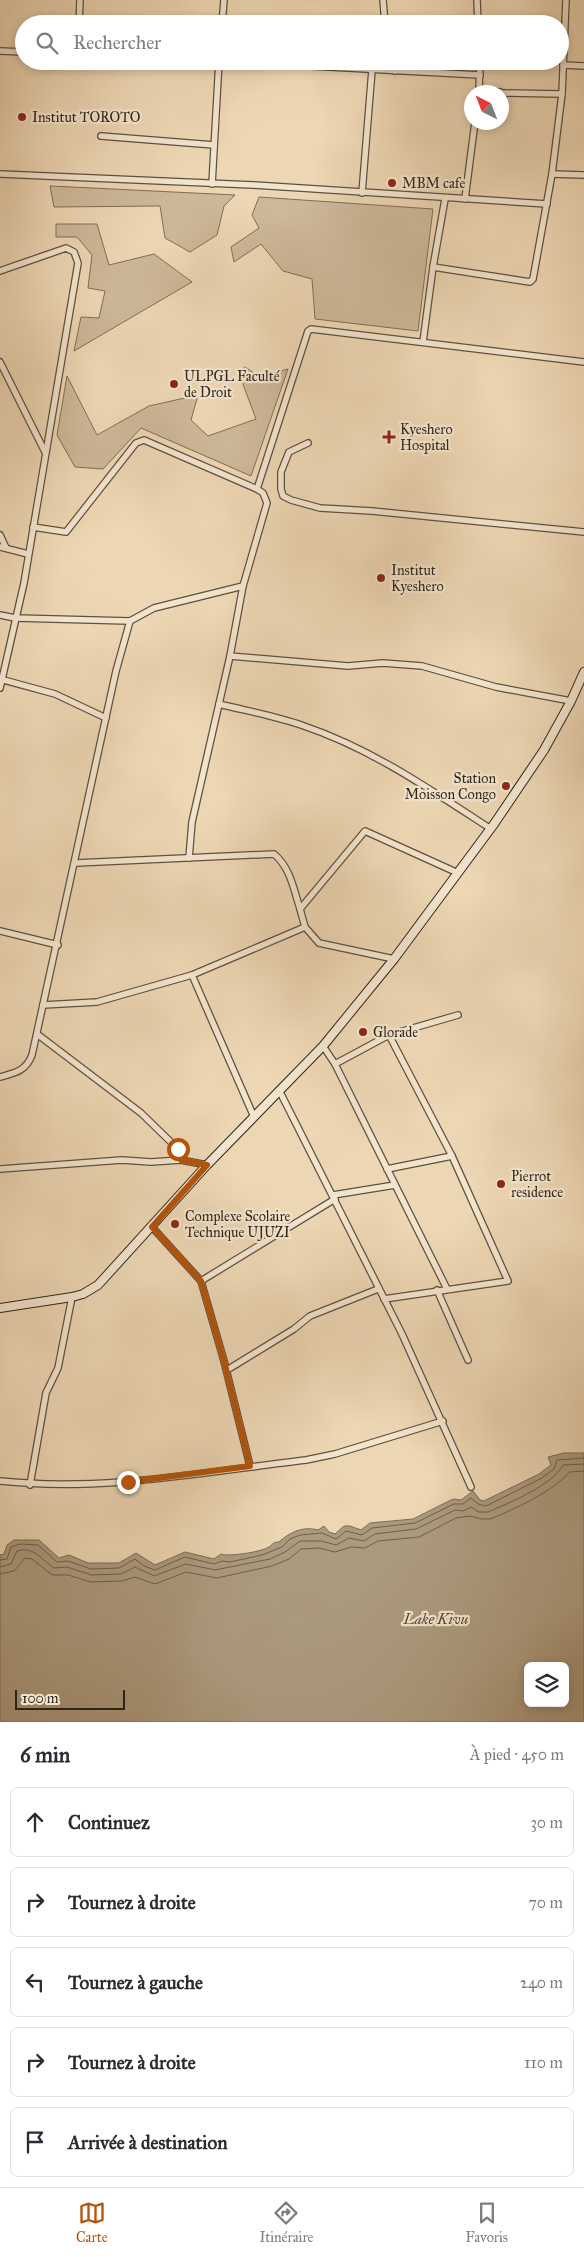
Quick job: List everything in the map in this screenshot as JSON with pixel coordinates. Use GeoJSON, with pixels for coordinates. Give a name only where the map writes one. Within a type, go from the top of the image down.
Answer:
{"type":"FeatureCollection","features":[{"type":"Feature","properties":{"kind":"street"},"geometry":{"type":"LineString","coordinates":[[79,15],[80,0]]}},
{"type":"Feature","properties":{"kind":"street"},"geometry":{"type":"LineString","coordinates":[[223,15],[224,0]]}},
{"type":"Feature","properties":{"kind":"street"},"geometry":{"type":"LineString","coordinates":[[383,0],[384,15]]}},
{"type":"Feature","properties":{"kind":"street"},"geometry":{"type":"LineString","coordinates":[[477,0],[478,15]]}},
{"type":"Feature","properties":{"kind":"street"},"geometry":{"type":"LineString","coordinates":[[565,15],[566,0]]}},
{"type":"Feature","properties":{"kind":"street"},"geometry":{"type":"LineString","coordinates":[[0,51],[15,52]]}},
{"type":"Feature","properties":{"kind":"street"},"geometry":{"type":"LineString","coordinates":[[569,65],[584,66]]}},
{"type":"Feature","properties":{"kind":"street"},"geometry":{"type":"LineString","coordinates":[[212,184],[218,70]]}},
{"type":"Feature","properties":{"kind":"street"},"geometry":{"type":"LineString","coordinates":[[362,193],[372,70],[480,75]]}},
{"type":"Feature","properties":{"kind":"street"},"geometry":{"type":"LineString","coordinates":[[479,85],[480,70]]}},
{"type":"Feature","properties":{"kind":"street"},"geometry":{"type":"LineString","coordinates":[[433,267],[530,282],[533,279],[552,174],[562,94],[563,70]]}},
{"type":"Feature","properties":{"kind":"street"},"geometry":{"type":"LineString","coordinates":[[509,93],[562,94]]}},
{"type":"Feature","properties":{"kind":"street"},"geometry":{"type":"LineString","coordinates":[[465,199],[474,130]]}},
{"type":"Feature","properties":{"kind":"street"},"geometry":{"type":"LineString","coordinates":[[101,136],[214,145]]}},
{"type":"Feature","properties":{"kind":"street"},"geometry":{"type":"LineString","coordinates":[[0,174],[212,184],[547,204]]}},
{"type":"Feature","properties":{"kind":"street"},"geometry":{"type":"LineString","coordinates":[[552,174],[584,175]]}},
{"type":"Feature","properties":{"kind":"street"},"geometry":{"type":"LineString","coordinates":[[423,342],[433,267],[445,199]]}},
{"type":"Feature","properties":{"kind":"street"},"geometry":{"type":"LineString","coordinates":[[0,271],[61,248],[69,249],[77,256],[78,263],[33,527],[16,618],[0,688]]}},
{"type":"Feature","properties":{"kind":"street"},"geometry":{"type":"LineString","coordinates":[[257,489],[309,330],[584,362]]}},
{"type":"Feature","properties":{"kind":"street"},"geometry":{"type":"LineString","coordinates":[[0,362],[45,453]]}},
{"type":"Feature","properties":{"kind":"street"},"geometry":{"type":"LineString","coordinates":[[33,527],[66,532],[136,443],[144,440],[263,493],[267,503],[243,586],[230,656],[192,822],[189,858]]}},
{"type":"Feature","properties":{"kind":"street"},"geometry":{"type":"LineString","coordinates":[[308,443],[289,452],[280,472],[283,496],[291,500],[320,508],[372,510],[584,532]]}},
{"type":"Feature","properties":{"kind":"street"},"geometry":{"type":"LineString","coordinates":[[0,535],[3,548],[28,554]]}},
{"type":"Feature","properties":{"kind":"street"},"geometry":{"type":"LineString","coordinates":[[0,614],[16,618],[130,621],[154,608],[243,586]]}},
{"type":"Feature","properties":{"kind":"street"},"geometry":{"type":"LineString","coordinates":[[0,1077],[17,1072],[28,1065],[37,1034],[76,863],[106,718],[130,621]]}},
{"type":"Feature","properties":{"kind":"street"},"geometry":{"type":"LineString","coordinates":[[230,656],[348,666],[383,663],[422,666],[496,687],[571,701]]}},
{"type":"Feature","properties":{"kind":"street"},"geometry":{"type":"LineString","coordinates":[[0,1308],[72,1297],[83,1294],[98,1285],[207,1165],[322,1046],[394,959],[490,829],[544,750],[571,701],[584,672]]}},
{"type":"Feature","properties":{"kind":"street"},"geometry":{"type":"LineString","coordinates":[[1,679],[55,694],[106,718]]}},
{"type":"Feature","properties":{"kind":"street"},"geometry":{"type":"LineString","coordinates":[[219,704],[303,726],[357,748],[397,769],[490,829]]}},
{"type":"Feature","properties":{"kind":"street"},"geometry":{"type":"LineString","coordinates":[[300,909],[365,831],[458,873]]}},
{"type":"Feature","properties":{"kind":"street"},"geometry":{"type":"LineString","coordinates":[[76,863],[274,854],[282,861],[287,870],[305,927],[319,943],[394,959]]}},
{"type":"Feature","properties":{"kind":"street"},"geometry":{"type":"LineString","coordinates":[[43,1005],[97,1002],[192,975],[305,927]]}},
{"type":"Feature","properties":{"kind":"street"},"geometry":{"type":"LineString","coordinates":[[0,931],[58,944]]}},
{"type":"Feature","properties":{"kind":"street"},"geometry":{"type":"LineString","coordinates":[[192,975],[254,1117]]}},
{"type":"Feature","properties":{"kind":"street"},"geometry":{"type":"LineString","coordinates":[[335,1064],[390,1035],[458,1015]]}},
{"type":"Feature","properties":{"kind":"street"},"geometry":{"type":"LineString","coordinates":[[37,1034],[141,1113],[178,1149],[181,1160]]}},
{"type":"Feature","properties":{"kind":"street"},"geometry":{"type":"LineString","coordinates":[[384,1299],[508,1281],[452,1156],[390,1035]]}},
{"type":"Feature","properties":{"kind":"street"},"geometry":{"type":"LineString","coordinates":[[322,1046],[335,1064],[447,1289]]}},
{"type":"Feature","properties":{"kind":"street"},"geometry":{"type":"LineString","coordinates":[[279,1090],[384,1299],[443,1421],[471,1487]]}},
{"type":"Feature","properties":{"kind":"street"},"geometry":{"type":"LineString","coordinates":[[387,1169],[452,1156]]}},
{"type":"Feature","properties":{"kind":"street"},"geometry":{"type":"LineString","coordinates":[[0,1169],[122,1160],[152,1162],[181,1160],[207,1165]]}},
{"type":"Feature","properties":{"kind":"street"},"geometry":{"type":"LineString","coordinates":[[201,1281],[334,1197],[395,1185]]}},
{"type":"Feature","properties":{"kind":"street"},"geometry":{"type":"LineString","coordinates":[[152,1227],[201,1281],[250,1466]]}},
{"type":"Feature","properties":{"kind":"street"},"geometry":{"type":"LineString","coordinates":[[226,1370],[310,1316],[378,1289]]}},
{"type":"Feature","properties":{"kind":"street"},"geometry":{"type":"LineString","coordinates":[[437,1290],[468,1360]]}},
{"type":"Feature","properties":{"kind":"street"},"geometry":{"type":"LineString","coordinates":[[30,1484],[46,1393],[58,1368],[72,1297]]}},
{"type":"Feature","properties":{"kind":"street"},"geometry":{"type":"LineString","coordinates":[[0,1481],[69,1486],[128,1482],[250,1466],[335,1454],[443,1421]]}},
{"type":"Feature","properties":{"kind":"shaded area"},"geometry":{"type":"Polygon","coordinates":[[[50,186],[235,195],[224,206],[217,235],[190,252],[165,238],[160,206],[54,207],[50,186]]]}},
{"type":"Feature","properties":{"kind":"shaded area"},"geometry":{"type":"Polygon","coordinates":[[[259,197],[433,209],[418,331],[315,319],[312,279],[283,271],[261,244],[234,262],[231,247],[259,228],[252,215],[259,197]]]}},
{"type":"Feature","properties":{"kind":"shaded area"},"geometry":{"type":"Polygon","coordinates":[[[56,224],[97,224],[109,265],[154,254],[192,282],[74,351],[81,317],[99,318],[105,291],[88,288],[92,255],[77,237],[56,237],[56,224]]]}},
{"type":"Feature","properties":{"kind":"shaded area"},"geometry":{"type":"Polygon","coordinates":[[[245,367],[260,377],[288,369],[251,476],[141,428],[103,469],[75,467],[57,435],[67,376],[97,435],[149,406],[198,395],[191,420],[208,436],[256,419],[238,371],[245,367]]]}},
{"type":"Feature","properties":{"kind":"water","name":"Lake Kivu"},"geometry":{"type":"Polygon","coordinates":[[[564,1453],[584,1453],[584,1722],[0,1722],[0,1555],[4,1554],[7,1545],[14,1540],[39,1540],[59,1558],[69,1555],[88,1563],[119,1563],[136,1553],[155,1565],[185,1552],[214,1559],[221,1554],[237,1554],[265,1549],[302,1529],[318,1530],[324,1526],[329,1532],[335,1534],[344,1526],[361,1530],[370,1523],[413,1519],[453,1499],[461,1500],[473,1491],[480,1500],[484,1501],[539,1474],[551,1465],[548,1457],[564,1453]]]}},
{"type":"Feature","properties":{"kind":"place","name":"Institut TOROTO"},"geometry":{"type":"Point","coordinates":[22,117]}},
{"type":"Feature","properties":{"kind":"place","name":"MBM cafe"},"geometry":{"type":"Point","coordinates":[392,183]}},
{"type":"Feature","properties":{"kind":"place","name":"ULPGL Faculté de Droit"},"geometry":{"type":"Point","coordinates":[174,384]}},
{"type":"Feature","properties":{"kind":"place","name":"Kyeshero Hospital"},"geometry":{"type":"Point","coordinates":[389,437]}},
{"type":"Feature","properties":{"kind":"place","name":"Institut Kyeshero"},"geometry":{"type":"Point","coordinates":[381,578]}},
{"type":"Feature","properties":{"kind":"place","name":"Station Moisson Congo"},"geometry":{"type":"Point","coordinates":[506,786]}},
{"type":"Feature","properties":{"kind":"place","name":"Glorade"},"geometry":{"type":"Point","coordinates":[363,1032]}},
{"type":"Feature","properties":{"kind":"place","name":"Pierrot residence"},"geometry":{"type":"Point","coordinates":[501,1184]}},
{"type":"Feature","properties":{"kind":"place","name":"Complexe Scolaire Technique UJUZI"},"geometry":{"type":"Point","coordinates":[175,1224]}},
{"type":"Feature","properties":{"kind":"route"},"geometry":{"type":"LineString","coordinates":[[128,1482],[250,1466],[224,1361],[201,1281],[152,1227],[207,1165],[181,1160],[178,1149]]}}]}
